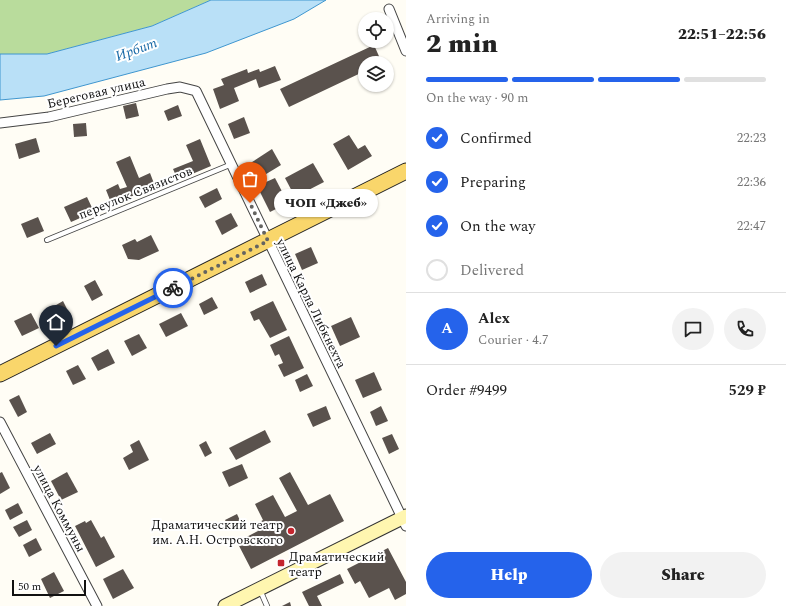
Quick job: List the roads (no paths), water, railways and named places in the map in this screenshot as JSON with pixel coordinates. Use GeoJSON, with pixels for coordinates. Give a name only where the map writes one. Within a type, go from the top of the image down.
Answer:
{"type":"FeatureCollection","features":[{"type":"Feature","properties":{"kind":"main road"},"geometry":{"type":"LineString","coordinates":[[0,374],[406,171]]}},
{"type":"Feature","properties":{"kind":"main road"},"geometry":{"type":"LineString","coordinates":[[225,606],[405,520]]}},
{"type":"Feature","properties":{"kind":"street"},"geometry":{"type":"LineString","coordinates":[[389,9],[406,51]]}},
{"type":"Feature","properties":{"kind":"street","name":"Береговая улица"},"geometry":{"type":"LineString","coordinates":[[0,123],[49,117],[167,89],[180,87],[196,91]]}},
{"type":"Feature","properties":{"kind":"street","name":"улица Карла Либкнехта"},"geometry":{"type":"LineString","coordinates":[[196,91],[405,520]]}},
{"type":"Feature","properties":{"kind":"street","name":"улица Коммуны"},"geometry":{"type":"LineString","coordinates":[[0,422],[97,606]]}},
{"type":"Feature","properties":{"kind":"lane","name":"переулок Связистов"},"geometry":{"type":"LineString","coordinates":[[47,240],[232,164]]}},
{"type":"Feature","properties":{"kind":"lane"},"geometry":{"type":"LineString","coordinates":[[259,589],[267,606]]}},
{"type":"Feature","properties":{"kind":"water","name":"Ирбит"},"geometry":{"type":"Polygon","coordinates":[[[211,0],[326,0],[294,19],[206,53],[44,96],[0,100],[0,54],[47,54],[152,26],[211,0]]]}},
{"type":"Feature","properties":{"kind":"place","name":"ЧОП «Джеб»"},"geometry":{"type":"Point","coordinates":[250,203]}},
{"type":"Feature","properties":{"kind":"place","name":"Драматический театр им. А.Н. Островского"},"geometry":{"type":"Point","coordinates":[291,531]}},
{"type":"Feature","properties":{"kind":"place","name":"Драматический театр"},"geometry":{"type":"Point","coordinates":[281,563]}}]}
